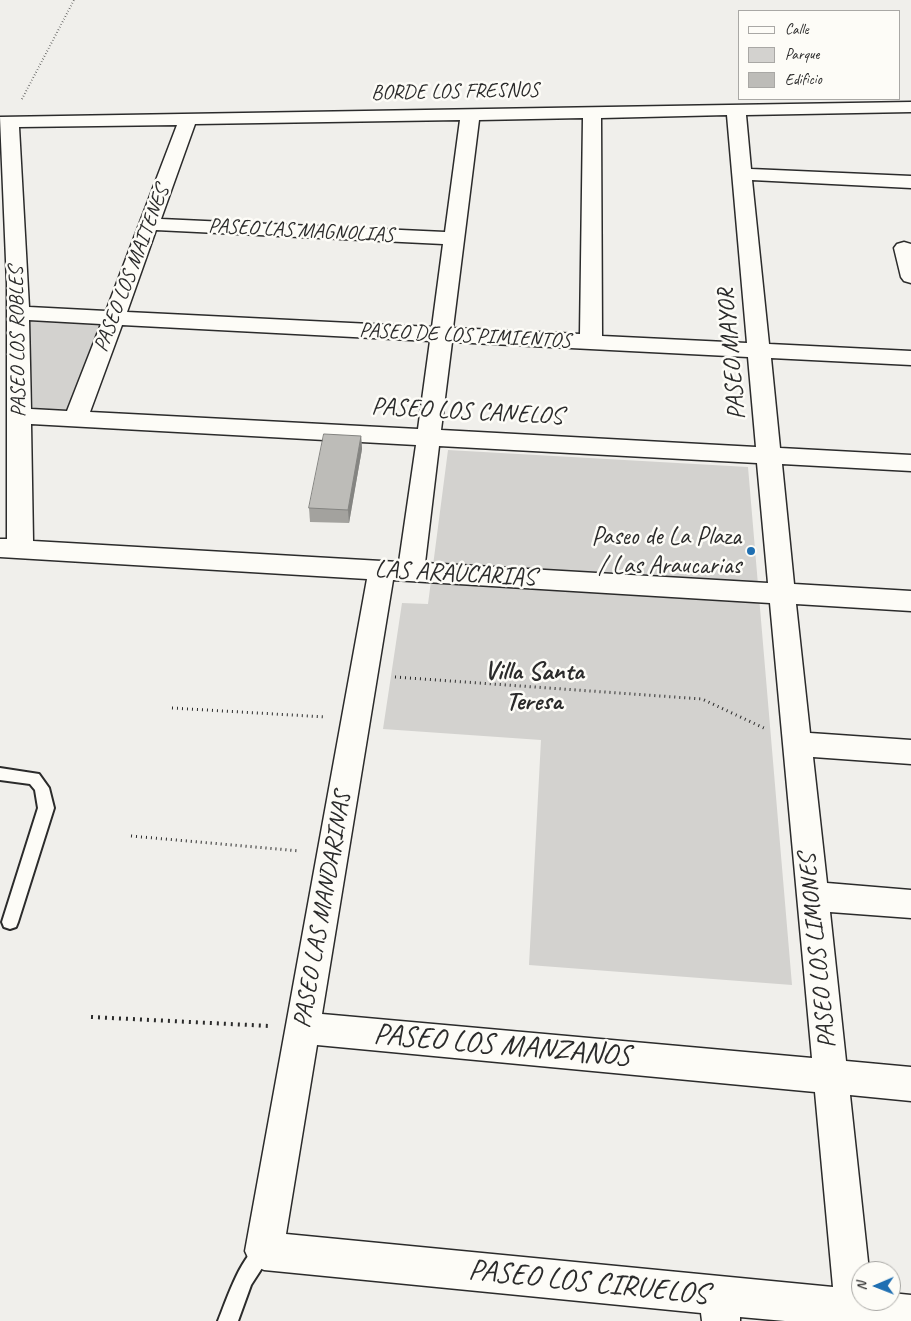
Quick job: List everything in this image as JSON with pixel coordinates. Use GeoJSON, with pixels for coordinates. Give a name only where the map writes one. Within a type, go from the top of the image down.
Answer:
{"type":"FeatureCollection","features":[{"type":"Feature","properties":{"kind":"street","name":"BORDE LOS FRESNOS"},"geometry":{"type":"LineString","coordinates":[[5,122],[911,107]]}},
{"type":"Feature","properties":{"kind":"street","name":"PASEO MAYOR"},"geometry":{"type":"LineString","coordinates":[[736,110],[782,594]]}},
{"type":"Feature","properties":{"kind":"street"},"geometry":{"type":"LineString","coordinates":[[591,342],[592,113]]}},
{"type":"Feature","properties":{"kind":"street","name":"PASEO LAS MANDARINAS"},"geometry":{"type":"LineString","coordinates":[[264,1251],[364,674],[397,571],[428,437],[470,114]]}},
{"type":"Feature","properties":{"kind":"street","name":"PASEO LOS MAITENES"},"geometry":{"type":"LineString","coordinates":[[76,419],[188,119]]}},
{"type":"Feature","properties":{"kind":"street","name":"PASEO LOS ROBLES"},"geometry":{"type":"LineString","coordinates":[[5,122],[9,284],[18,313],[19,416],[10,548]]}},
{"type":"Feature","properties":{"kind":"street"},"geometry":{"type":"LineString","coordinates":[[742,174],[911,182]]}},
{"type":"Feature","properties":{"kind":"street","name":"PASEO LAS MAGNOLIAS"},"geometry":{"type":"LineString","coordinates":[[149,224],[454,238]]}},
{"type":"Feature","properties":{"kind":"street"},"geometry":{"type":"LineString","coordinates":[[904,248],[911,277]]}},
{"type":"Feature","properties":{"kind":"street","name":"PASEO DE LOS PIMIENTOS"},"geometry":{"type":"LineString","coordinates":[[18,313],[911,358]]}},
{"type":"Feature","properties":{"kind":"street","name":"PASEO LOS CANELOS"},"geometry":{"type":"LineString","coordinates":[[19,416],[911,463]]}},
{"type":"Feature","properties":{"kind":"street","name":"LAS ARAUCARIAS"},"geometry":{"type":"LineString","coordinates":[[10,548],[911,601]]}},
{"type":"Feature","properties":{"kind":"street","name":"PASEO LOS LIMONES"},"geometry":{"type":"LineString","coordinates":[[782,594],[851,1280]]}},
{"type":"Feature","properties":{"kind":"street"},"geometry":{"type":"LineString","coordinates":[[797,744],[911,752]]}},
{"type":"Feature","properties":{"kind":"street"},"geometry":{"type":"LineString","coordinates":[[812,896],[911,904]]}},
{"type":"Feature","properties":{"kind":"street","name":"PASEO LOS MANZANOS"},"geometry":{"type":"LineString","coordinates":[[303,1028],[911,1084]]}},
{"type":"Feature","properties":{"kind":"street","name":"PASEO LOS CIRUELOS"},"geometry":{"type":"LineString","coordinates":[[264,1251],[720,1308],[851,1309]]}},
{"type":"Feature","properties":{"kind":"street","name":"PASEO LOS CIRUELOS"},"geometry":{"type":"LineString","coordinates":[[877,1311],[911,1314]]}},
{"type":"Feature","properties":{"kind":"lane"},"geometry":{"type":"LineString","coordinates":[[0,774],[34,778],[42,788],[46,808],[10,922]]}},
{"type":"Feature","properties":{"kind":"lane"},"geometry":{"type":"LineString","coordinates":[[228,1321],[244,1279],[264,1251]]}},
{"type":"Feature","properties":{"kind":"path"},"geometry":{"type":"LineString","coordinates":[[5,122],[74,0]]}},
{"type":"Feature","properties":{"kind":"path"},"geometry":{"type":"LineString","coordinates":[[364,674],[702,699],[797,744]]}},
{"type":"Feature","properties":{"kind":"path"},"geometry":{"type":"LineString","coordinates":[[172,708],[356,719]]}},
{"type":"Feature","properties":{"kind":"path"},"geometry":{"type":"LineString","coordinates":[[131,836],[333,854]]}},
{"type":"Feature","properties":{"kind":"path"},"geometry":{"type":"LineString","coordinates":[[91,1017],[303,1028]]}},
{"type":"Feature","properties":{"kind":"green space"},"geometry":{"type":"Polygon","coordinates":[[[38,320],[104,323],[72,413],[33,411],[29,322],[38,320]]]}},
{"type":"Feature","properties":{"kind":"green space"},"geometry":{"type":"Polygon","coordinates":[[[448,450],[748,467],[792,985],[529,965],[541,740],[383,729],[402,603],[428,604],[448,450]]]}},
{"type":"Feature","properties":{"kind":"building"},"geometry":{"type":"Polygon","coordinates":[[[324,434],[361,436],[348,510],[309,508],[324,434]]]}},
{"type":"Feature","properties":{"kind":"place","name":"Paseo de La Plaza / Las Araucarias"},"geometry":{"type":"Point","coordinates":[751,551]}},
{"type":"Feature","properties":{"kind":"district","name":"Villa Santa Teresa"},"geometry":{"type":"Point","coordinates":[534,687]}}]}
